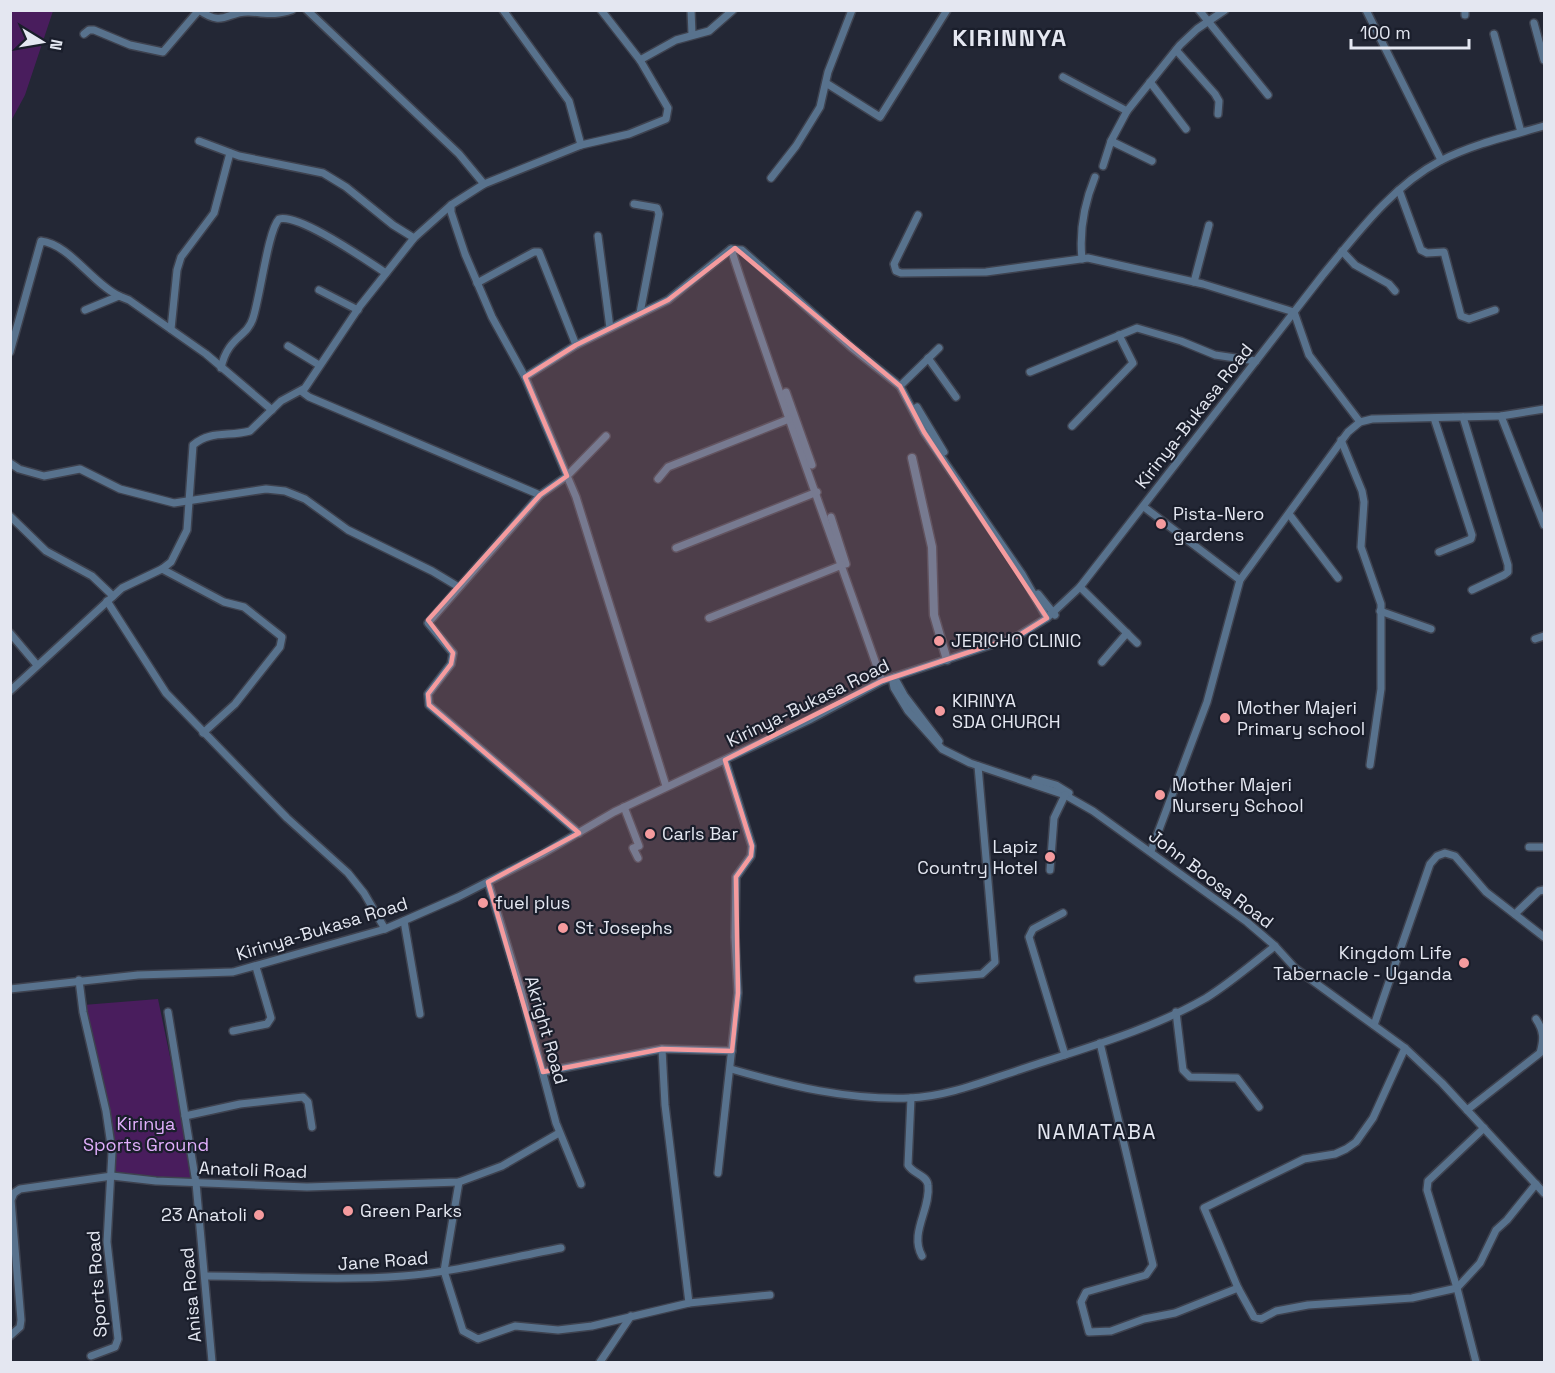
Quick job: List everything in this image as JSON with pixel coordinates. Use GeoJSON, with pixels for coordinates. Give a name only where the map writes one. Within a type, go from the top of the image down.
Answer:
{"type":"FeatureCollection","features":[{"type":"Feature","properties":{"kind":"street"},"geometry":{"type":"LineString","coordinates":[[84,34],[89,30],[94,30],[130,45],[163,52],[199,10],[211,18],[224,20],[244,12],[274,16],[292,10]]}},
{"type":"Feature","properties":{"kind":"street"},"geometry":{"type":"LineString","coordinates":[[307,10],[459,154],[484,183]]}},
{"type":"Feature","properties":{"kind":"street"},"geometry":{"type":"LineString","coordinates":[[503,10],[569,101],[581,145]]}},
{"type":"Feature","properties":{"kind":"street"},"geometry":{"type":"LineString","coordinates":[[10,691],[110,598],[131,582],[162,569],[171,562],[183,543],[187,530],[193,445],[201,438],[215,433],[250,431],[281,401],[301,391],[358,310],[414,238],[451,206],[484,183],[581,145],[629,134],[666,119],[669,108],[640,60],[601,10]]}},
{"type":"Feature","properties":{"kind":"street"},"geometry":{"type":"LineString","coordinates":[[691,10],[692,34]]}},
{"type":"Feature","properties":{"kind":"street"},"geometry":{"type":"LineString","coordinates":[[640,60],[692,34],[709,31],[733,10]]}},
{"type":"Feature","properties":{"kind":"street"},"geometry":{"type":"LineString","coordinates":[[771,178],[796,146],[820,107],[835,51],[852,10]]}},
{"type":"Feature","properties":{"kind":"street"},"geometry":{"type":"LineString","coordinates":[[826,83],[880,117],[947,10]]}},
{"type":"Feature","properties":{"kind":"street"},"geometry":{"type":"LineString","coordinates":[[1200,10],[1207,23],[1268,95]]}},
{"type":"Feature","properties":{"kind":"street"},"geometry":{"type":"LineString","coordinates":[[1103,166],[1111,141],[1127,111],[1176,50],[1197,29],[1225,10]]}},
{"type":"Feature","properties":{"kind":"street"},"geometry":{"type":"LineString","coordinates":[[1366,10],[1441,160]]}},
{"type":"Feature","properties":{"kind":"street"},"geometry":{"type":"LineString","coordinates":[[1534,23],[1545,60]]}},
{"type":"Feature","properties":{"kind":"street"},"geometry":{"type":"LineString","coordinates":[[1494,34],[1521,132]]}},
{"type":"Feature","properties":{"kind":"street"},"geometry":{"type":"LineString","coordinates":[[1176,50],[1215,94],[1219,101],[1218,114]]}},
{"type":"Feature","properties":{"kind":"street"},"geometry":{"type":"LineString","coordinates":[[1063,77],[1127,111]]}},
{"type":"Feature","properties":{"kind":"street"},"geometry":{"type":"LineString","coordinates":[[1150,82],[1186,129]]}},
{"type":"Feature","properties":{"kind":"street","name":"Kirinya-Bukasa Road"},"geometry":{"type":"LineString","coordinates":[[10,988],[138,975],[222,973],[256,968],[385,929],[488,882],[624,807],[888,679],[1017,636],[1051,617],[1080,586],[1144,507],[1342,251],[1399,190],[1441,160],[1545,126]]}},
{"type":"Feature","properties":{"kind":"street"},"geometry":{"type":"LineString","coordinates":[[199,141],[230,153],[323,173],[346,187],[414,238]]}},
{"type":"Feature","properties":{"kind":"street"},"geometry":{"type":"LineString","coordinates":[[1111,141],[1152,161]]}},
{"type":"Feature","properties":{"kind":"street"},"geometry":{"type":"LineString","coordinates":[[171,329],[179,263],[186,248],[214,213],[230,153]]}},
{"type":"Feature","properties":{"kind":"street"},"geometry":{"type":"LineString","coordinates":[[1082,259],[1085,201],[1095,177]]}},
{"type":"Feature","properties":{"kind":"street"},"geometry":{"type":"LineString","coordinates":[[1399,190],[1421,250],[1427,253],[1444,252],[1461,316],[1469,318],[1495,310]]}},
{"type":"Feature","properties":{"kind":"street"},"geometry":{"type":"LineString","coordinates":[[634,204],[657,208],[659,214],[640,313]]}},
{"type":"Feature","properties":{"kind":"street"},"geometry":{"type":"LineString","coordinates":[[451,206],[451,219],[477,283],[499,332],[525,377],[567,476],[666,786]]}},
{"type":"Feature","properties":{"kind":"street"},"geometry":{"type":"LineString","coordinates":[[918,215],[894,264],[896,271],[901,273],[986,272],[1095,259],[1194,282],[1294,312],[1309,355],[1360,422]]}},
{"type":"Feature","properties":{"kind":"street"},"geometry":{"type":"LineString","coordinates":[[221,368],[227,347],[252,323],[263,282],[272,231],[279,219],[294,220],[327,235],[386,273]]}},
{"type":"Feature","properties":{"kind":"street"},"geometry":{"type":"LineString","coordinates":[[1194,282],[1209,225]]}},
{"type":"Feature","properties":{"kind":"street"},"geometry":{"type":"LineString","coordinates":[[598,236],[610,328]]}},
{"type":"Feature","properties":{"kind":"street"},"geometry":{"type":"LineString","coordinates":[[10,352],[41,242],[51,242],[106,290],[137,305],[171,329],[272,410]]}},
{"type":"Feature","properties":{"kind":"street"},"geometry":{"type":"LineString","coordinates":[[731,249],[842,565],[888,679]]}},
{"type":"Feature","properties":{"kind":"street"},"geometry":{"type":"LineString","coordinates":[[525,377],[576,345],[668,300],[731,249],[742,250],[843,340],[900,386],[924,432],[1051,617]]}},
{"type":"Feature","properties":{"kind":"street"},"geometry":{"type":"LineString","coordinates":[[1342,251],[1355,266],[1389,284],[1395,291]]}},
{"type":"Feature","properties":{"kind":"street"},"geometry":{"type":"LineString","coordinates":[[477,283],[534,252],[540,252],[576,345]]}},
{"type":"Feature","properties":{"kind":"street"},"geometry":{"type":"LineString","coordinates":[[318,290],[358,310]]}},
{"type":"Feature","properties":{"kind":"street"},"geometry":{"type":"LineString","coordinates":[[85,310],[119,296]]}},
{"type":"Feature","properties":{"kind":"street"},"geometry":{"type":"LineString","coordinates":[[1030,372],[1137,328],[1145,328],[1215,355],[1256,361]]}},
{"type":"Feature","properties":{"kind":"street"},"geometry":{"type":"LineString","coordinates":[[1072,426],[1133,363],[1119,335]]}},
{"type":"Feature","properties":{"kind":"street"},"geometry":{"type":"LineString","coordinates":[[288,345],[319,365]]}},
{"type":"Feature","properties":{"kind":"street"},"geometry":{"type":"LineString","coordinates":[[900,386],[939,348]]}},
{"type":"Feature","properties":{"kind":"street"},"geometry":{"type":"LineString","coordinates":[[928,358],[956,397]]}},
{"type":"Feature","properties":{"kind":"street"},"geometry":{"type":"LineString","coordinates":[[907,389],[947,457],[1051,617]]}},
{"type":"Feature","properties":{"kind":"street"},"geometry":{"type":"LineString","coordinates":[[301,391],[309,398],[540,495]]}},
{"type":"Feature","properties":{"kind":"street"},"geometry":{"type":"LineString","coordinates":[[786,392],[888,679]]}},
{"type":"Feature","properties":{"kind":"street"},"geometry":{"type":"LineString","coordinates":[[1151,851],[1207,702],[1240,580],[1341,440],[1360,422],[1501,416],[1545,409]]}},
{"type":"Feature","properties":{"kind":"street"},"geometry":{"type":"LineString","coordinates":[[1501,416],[1545,525]]}},
{"type":"Feature","properties":{"kind":"street"},"geometry":{"type":"LineString","coordinates":[[1463,417],[1508,565],[1508,572],[1504,575],[1472,590]]}},
{"type":"Feature","properties":{"kind":"street"},"geometry":{"type":"LineString","coordinates":[[1434,418],[1472,535],[1471,538],[1439,552]]}},
{"type":"Feature","properties":{"kind":"street"},"geometry":{"type":"LineString","coordinates":[[658,479],[668,467],[789,419]]}},
{"type":"Feature","properties":{"kind":"street"},"geometry":{"type":"LineString","coordinates":[[579,833],[429,705],[428,694],[451,664],[453,653],[450,647],[429,627],[428,620],[540,495],[567,476],[606,436]]}},
{"type":"Feature","properties":{"kind":"street"},"geometry":{"type":"LineString","coordinates":[[1341,440],[1362,491],[1364,502],[1361,547],[1379,597],[1381,689],[1370,765]]}},
{"type":"Feature","properties":{"kind":"street"},"geometry":{"type":"LineString","coordinates":[[912,458],[932,547],[932,604],[947,660]]}},
{"type":"Feature","properties":{"kind":"street"},"geometry":{"type":"LineString","coordinates":[[10,463],[19,469],[44,476],[80,469],[120,489],[165,502],[188,502],[266,489],[296,494],[348,530],[432,571],[457,586]]}},
{"type":"Feature","properties":{"kind":"street"},"geometry":{"type":"LineString","coordinates":[[676,548],[817,492]]}},
{"type":"Feature","properties":{"kind":"street"},"geometry":{"type":"LineString","coordinates":[[1144,507],[1240,580]]}},
{"type":"Feature","properties":{"kind":"street"},"geometry":{"type":"LineString","coordinates":[[1289,514],[1338,578]]}},
{"type":"Feature","properties":{"kind":"street"},"geometry":{"type":"LineString","coordinates":[[10,516],[46,551],[92,576],[110,598],[166,693],[287,818],[348,873],[364,892],[385,929]]}},
{"type":"Feature","properties":{"kind":"street"},"geometry":{"type":"LineString","coordinates":[[709,618],[842,565]]}},
{"type":"Feature","properties":{"kind":"street"},"geometry":{"type":"LineString","coordinates":[[162,569],[224,602],[244,607],[282,637],[280,647],[235,704],[203,733]]}},
{"type":"Feature","properties":{"kind":"street"},"geometry":{"type":"LineString","coordinates":[[1080,586],[1137,643]]}},
{"type":"Feature","properties":{"kind":"street"},"geometry":{"type":"LineString","coordinates":[[1380,611],[1431,629]]}},
{"type":"Feature","properties":{"kind":"street"},"geometry":{"type":"LineString","coordinates":[[10,633],[37,665]]}},
{"type":"Feature","properties":{"kind":"street"},"geometry":{"type":"LineString","coordinates":[[1102,662],[1127,633]]}},
{"type":"Feature","properties":{"kind":"street"},"geometry":{"type":"LineString","coordinates":[[1535,639],[1545,636]]}},
{"type":"Feature","properties":{"kind":"street","name":"John Boosa Road"},"geometry":{"type":"LineString","coordinates":[[888,679],[926,734],[955,757],[1065,795],[1093,811],[1151,851],[1275,946],[1294,968],[1405,1048],[1541,1187]]}},
{"type":"Feature","properties":{"kind":"street","name":"John Boosa Road"},"geometry":{"type":"LineString","coordinates":[[888,679],[904,695],[940,743],[975,762],[1056,786],[1111,819],[1192,877]]}},
{"type":"Feature","properties":{"kind":"street"},"geometry":{"type":"LineString","coordinates":[[718,1173],[738,993],[735,886],[738,872],[751,856],[752,846],[725,760]]}},
{"type":"Feature","properties":{"kind":"street"},"geometry":{"type":"LineString","coordinates":[[918,979],[982,974],[991,969],[995,962],[978,766]]}},
{"type":"Feature","properties":{"kind":"street"},"geometry":{"type":"LineString","coordinates":[[1050,870],[1054,818],[1065,795]]}},
{"type":"Feature","properties":{"kind":"street"},"geometry":{"type":"LineString","coordinates":[[624,807],[639,846],[633,848],[638,858]]}},
{"type":"Feature","properties":{"kind":"street"},"geometry":{"type":"LineString","coordinates":[[1529,847],[1545,847]]}},
{"type":"Feature","properties":{"kind":"street"},"geometry":{"type":"LineString","coordinates":[[1374,1025],[1430,864],[1437,856],[1445,853],[1455,856],[1486,892],[1545,937]]}},
{"type":"Feature","properties":{"kind":"street","name":"Akright Road"},"geometry":{"type":"LineString","coordinates":[[488,882],[559,1133],[581,1184]]}},
{"type":"Feature","properties":{"kind":"street"},"geometry":{"type":"LineString","coordinates":[[1515,914],[1539,891],[1545,890]]}},
{"type":"Feature","properties":{"kind":"street"},"geometry":{"type":"LineString","coordinates":[[1063,913],[1033,929],[1029,937],[1065,1055]]}},
{"type":"Feature","properties":{"kind":"street"},"geometry":{"type":"LineString","coordinates":[[404,921],[420,1014]]}},
{"type":"Feature","properties":{"kind":"street"},"geometry":{"type":"LineString","coordinates":[[731,1069],[802,1089],[842,1096],[911,1098],[971,1086],[1100,1043],[1176,1012],[1229,982],[1275,946]]}},
{"type":"Feature","properties":{"kind":"street"},"geometry":{"type":"LineString","coordinates":[[233,1031],[267,1024],[272,1018],[256,968]]}},
{"type":"Feature","properties":{"kind":"street","name":"Sports Road"},"geometry":{"type":"LineString","coordinates":[[79,980],[83,1012],[106,1111],[112,1176],[107,1242],[118,1339],[115,1347],[91,1356]]}},
{"type":"Feature","properties":{"kind":"street","name":"Anisa Road"},"geometry":{"type":"LineString","coordinates":[[168,1012],[196,1183],[212,1362]]}},
{"type":"Feature","properties":{"kind":"street"},"geometry":{"type":"LineString","coordinates":[[1176,1012],[1183,1070],[1190,1077],[1237,1078],[1259,1107]]}},
{"type":"Feature","properties":{"kind":"street"},"geometry":{"type":"LineString","coordinates":[[1467,1110],[1540,1053],[1543,1030],[1536,1019]]}},
{"type":"Feature","properties":{"kind":"street"},"geometry":{"type":"LineString","coordinates":[[1100,1043],[1153,1266],[1146,1275],[1086,1292],[1081,1302],[1089,1332],[1111,1331],[1143,1319],[1175,1312],[1238,1288]]}},
{"type":"Feature","properties":{"kind":"street"},"geometry":{"type":"LineString","coordinates":[[1405,1048],[1373,1118],[1356,1142],[1335,1154],[1304,1159],[1206,1206],[1203,1212],[1238,1288],[1258,1319],[1276,1311],[1308,1305],[1412,1298],[1457,1288],[1488,1252],[1496,1230],[1541,1187]]}},
{"type":"Feature","properties":{"kind":"street"},"geometry":{"type":"LineString","coordinates":[[543,1072],[662,1049],[732,1052]]}},
{"type":"Feature","properties":{"kind":"street"},"geometry":{"type":"LineString","coordinates":[[662,1049],[665,1105],[689,1303]]}},
{"type":"Feature","properties":{"kind":"street"},"geometry":{"type":"LineString","coordinates":[[185,1116],[240,1104],[303,1097],[308,1102],[312,1127]]}},
{"type":"Feature","properties":{"kind":"street"},"geometry":{"type":"LineString","coordinates":[[911,1098],[908,1166],[910,1170],[924,1177],[928,1186],[917,1245],[922,1256]]}},
{"type":"Feature","properties":{"kind":"street"},"geometry":{"type":"LineString","coordinates":[[1476,1362],[1457,1288],[1426,1190],[1428,1181],[1484,1128]]}},
{"type":"Feature","properties":{"kind":"street","name":"Anatoli Road"},"geometry":{"type":"LineString","coordinates":[[10,1336],[20,1327],[21,1320],[11,1200],[14,1193],[20,1189],[112,1176],[196,1183],[339,1187],[459,1182],[502,1166],[559,1133]]}},
{"type":"Feature","properties":{"kind":"street"},"geometry":{"type":"LineString","coordinates":[[459,1182],[444,1271],[462,1331],[472,1338],[478,1339],[515,1326],[558,1330],[592,1326],[689,1303],[770,1295]]}},
{"type":"Feature","properties":{"kind":"street","name":"Jane Road"},"geometry":{"type":"LineString","coordinates":[[206,1276],[345,1280],[444,1271],[561,1248]]}},
{"type":"Feature","properties":{"kind":"street"},"geometry":{"type":"LineString","coordinates":[[600,1362],[631,1316]]}},
{"type":"Feature","properties":{"kind":"highlighted area"},"geometry":{"type":"Polygon","coordinates":[[[735,248],[900,386],[924,432],[1047,618],[1018,636],[882,681],[725,760],[752,846],[751,856],[736,877],[738,993],[732,1051],[662,1049],[543,1072],[488,882],[579,833],[429,705],[428,694],[451,664],[453,653],[428,620],[540,495],[567,476],[525,377],[576,345],[668,300],[735,248]]]}},
{"type":"Feature","properties":{"kind":"green space"},"geometry":{"type":"Polygon","coordinates":[[[11,10],[53,11],[25,95],[11,121],[11,10]]]}},
{"type":"Feature","properties":{"kind":"green space","name":"Kirinya Sports Ground"},"geometry":{"type":"Polygon","coordinates":[[[158,999],[196,1182],[111,1173],[104,1100],[83,1005],[158,999]]]}},
{"type":"Feature","properties":{"kind":"place","name":"Pista-Nero gardens"},"geometry":{"type":"Point","coordinates":[1161,524]}},
{"type":"Feature","properties":{"kind":"place","name":"JERICHO CLINIC"},"geometry":{"type":"Point","coordinates":[939,641]}},
{"type":"Feature","properties":{"kind":"place","name":"KIRINYA SDA CHURCH"},"geometry":{"type":"Point","coordinates":[940,711]}},
{"type":"Feature","properties":{"kind":"place","name":"Mother Majeri Primary school"},"geometry":{"type":"Point","coordinates":[1225,718]}},
{"type":"Feature","properties":{"kind":"place","name":"Mother Majeri Nursery School"},"geometry":{"type":"Point","coordinates":[1160,795]}},
{"type":"Feature","properties":{"kind":"place","name":"Carls Bar"},"geometry":{"type":"Point","coordinates":[650,834]}},
{"type":"Feature","properties":{"kind":"place","name":"Lapiz Country Hotel"},"geometry":{"type":"Point","coordinates":[1050,857]}},
{"type":"Feature","properties":{"kind":"place","name":"fuel plus"},"geometry":{"type":"Point","coordinates":[483,903]}},
{"type":"Feature","properties":{"kind":"place","name":"St Josephs"},"geometry":{"type":"Point","coordinates":[563,928]}},
{"type":"Feature","properties":{"kind":"place","name":"Kingdom Life Tabernacle - Uganda"},"geometry":{"type":"Point","coordinates":[1464,963]}},
{"type":"Feature","properties":{"kind":"place","name":"Green Parks"},"geometry":{"type":"Point","coordinates":[348,1211]}},
{"type":"Feature","properties":{"kind":"place","name":"23 Anatoli"},"geometry":{"type":"Point","coordinates":[259,1215]}},
{"type":"Feature","properties":{"kind":"district","name":"KIRINNYA"},"geometry":{"type":"Point","coordinates":[1010,38]}},
{"type":"Feature","properties":{"kind":"district","name":"NAMATABA"},"geometry":{"type":"Point","coordinates":[1097,1132]}}]}
